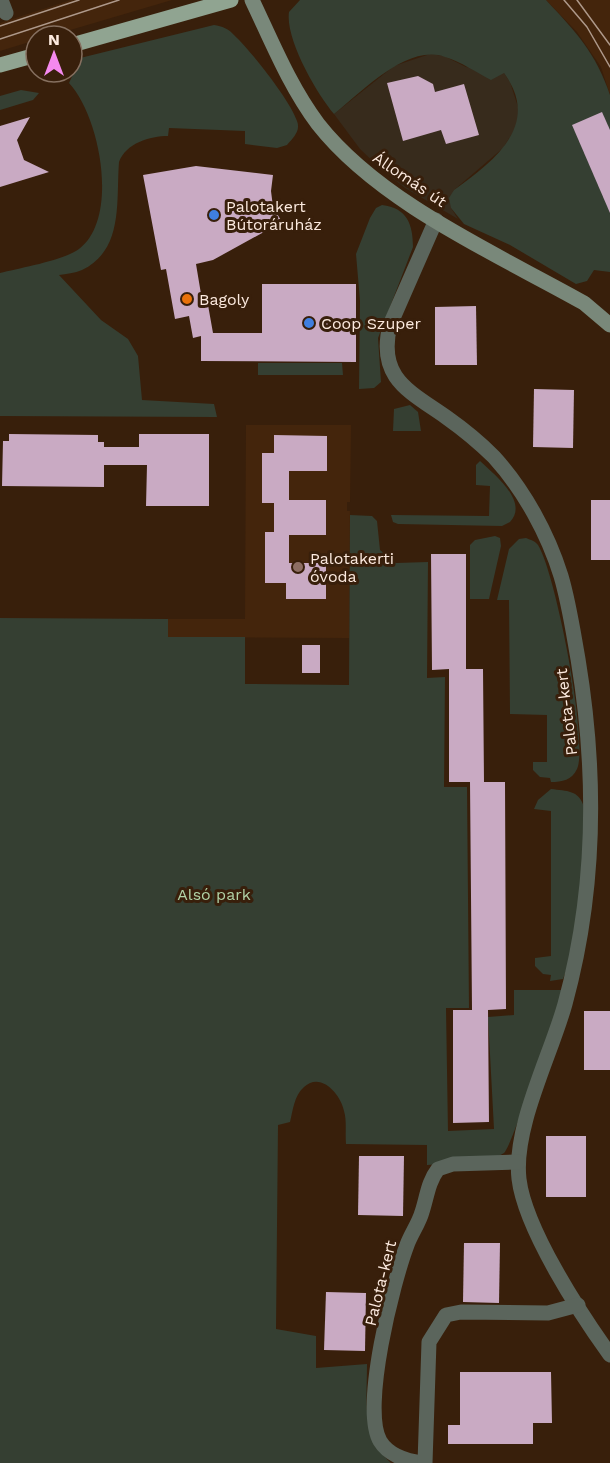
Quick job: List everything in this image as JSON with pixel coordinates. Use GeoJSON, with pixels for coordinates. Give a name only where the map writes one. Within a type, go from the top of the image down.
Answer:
{"type":"FeatureCollection","features":[{"type":"Feature","properties":{"kind":"main road"},"geometry":{"type":"LineString","coordinates":[[142,25],[203,0]]}},
{"type":"Feature","properties":{"kind":"main road"},"geometry":{"type":"LineString","coordinates":[[84,42],[231,0]]}},
{"type":"Feature","properties":{"kind":"main road","name":"Állomás út"},"geometry":{"type":"LineString","coordinates":[[252,0],[291,81],[317,122],[336,146],[380,184],[436,220],[584,303],[610,325]]}},
{"type":"Feature","properties":{"kind":"main road"},"geometry":{"type":"LineString","coordinates":[[0,65],[24,58]]}},
{"type":"Feature","properties":{"kind":"street","name":"Palota-kert"},"geometry":{"type":"LineString","coordinates":[[436,220],[390,325],[387,340],[389,364],[396,378],[408,392],[475,438],[496,460],[538,521],[560,572],[568,601],[585,704],[591,818],[583,929],[564,1007],[522,1135],[518,1162],[520,1183],[540,1239],[610,1355]]}},
{"type":"Feature","properties":{"kind":"street","name":"Palota-kert"},"geometry":{"type":"LineString","coordinates":[[518,1162],[453,1164],[438,1169],[429,1186],[422,1214],[399,1268],[374,1392],[374,1424],[381,1442],[393,1455],[424,1463],[429,1342],[446,1315],[461,1312],[548,1313],[578,1305]]}},
{"type":"Feature","properties":{"kind":"shaded area"},"geometry":{"type":"Polygon","coordinates":[[[71,0],[172,0],[84,26],[84,24],[24,24],[24,44],[0,51],[0,23],[71,0]]]}},
{"type":"Feature","properties":{"kind":"shaded area"},"geometry":{"type":"Polygon","coordinates":[[[546,0],[610,0],[610,95],[601,67],[577,32],[546,0]]]}},
{"type":"Feature","properties":{"kind":"shaded area"},"geometry":{"type":"Polygon","coordinates":[[[430,54],[444,56],[466,67],[504,73],[510,82],[519,110],[517,126],[503,148],[454,190],[451,208],[458,219],[405,188],[381,169],[360,149],[334,114],[394,66],[430,54]]]}},
{"type":"Feature","properties":{"kind":"shaded area","name":"Palotakerti óvoda"},"geometry":{"type":"Polygon","coordinates":[[[246,425],[351,425],[350,502],[347,502],[347,511],[350,511],[349,638],[168,637],[168,619],[245,619],[246,425]]]}},
{"type":"Feature","properties":{"kind":"green space"},"geometry":{"type":"Polygon","coordinates":[[[300,0],[546,0],[567,22],[592,55],[610,95],[610,272],[594,270],[587,281],[576,284],[510,245],[464,224],[451,208],[449,198],[454,190],[497,154],[508,140],[515,125],[518,109],[514,92],[504,73],[491,80],[445,57],[430,55],[415,57],[385,72],[334,114],[311,80],[292,37],[289,12],[300,0]]]}},
{"type":"Feature","properties":{"kind":"green space"},"geometry":{"type":"Polygon","coordinates":[[[214,25],[220,26],[232,33],[269,76],[287,101],[298,125],[296,134],[287,145],[277,148],[245,144],[245,131],[169,128],[168,136],[146,139],[133,145],[122,155],[119,162],[115,223],[105,250],[96,261],[82,270],[59,275],[101,320],[128,339],[138,356],[142,400],[214,404],[217,417],[0,416],[0,273],[53,260],[79,249],[92,234],[99,215],[102,192],[97,142],[80,98],[70,84],[84,84],[84,57],[214,25]]]}},
{"type":"Feature","properties":{"kind":"green space"},"geometry":{"type":"Polygon","coordinates":[[[21,90],[39,93],[33,100],[0,110],[0,96],[21,90]]]}},
{"type":"Feature","properties":{"kind":"green space"},"geometry":{"type":"Polygon","coordinates":[[[382,205],[397,210],[407,218],[412,231],[413,247],[378,338],[381,382],[374,388],[359,389],[360,301],[356,254],[370,218],[376,208],[382,205]]]}},
{"type":"Feature","properties":{"kind":"green space"},"geometry":{"type":"Polygon","coordinates":[[[258,363],[342,363],[343,375],[258,375],[258,363]]]}},
{"type":"Feature","properties":{"kind":"green space"},"geometry":{"type":"Polygon","coordinates":[[[410,405],[418,412],[421,431],[393,431],[394,409],[410,405]]]}},
{"type":"Feature","properties":{"kind":"green space"},"geometry":{"type":"Polygon","coordinates":[[[480,461],[501,481],[513,498],[515,514],[510,522],[502,526],[398,524],[393,522],[391,515],[489,516],[490,486],[476,485],[476,465],[480,461]]]}},
{"type":"Feature","properties":{"kind":"green space","name":"Alsó park"},"geometry":{"type":"Polygon","coordinates":[[[350,515],[372,516],[377,521],[380,550],[396,563],[428,562],[427,678],[445,677],[444,787],[467,787],[469,1008],[446,1008],[448,1131],[494,1129],[488,1017],[514,1015],[514,990],[563,990],[509,1145],[504,1153],[497,1157],[427,1165],[427,1145],[346,1144],[345,1119],[339,1098],[329,1087],[317,1082],[304,1087],[298,1095],[290,1122],[278,1125],[276,1329],[316,1336],[316,1368],[367,1364],[367,1405],[370,1430],[381,1452],[391,1463],[0,1463],[0,618],[168,619],[168,637],[245,637],[245,684],[349,685],[350,515]]]}},
{"type":"Feature","properties":{"kind":"green space"},"geometry":{"type":"Polygon","coordinates":[[[495,536],[500,538],[501,546],[489,599],[470,599],[470,545],[475,540],[495,536]]]}},
{"type":"Feature","properties":{"kind":"green space"},"geometry":{"type":"Polygon","coordinates":[[[526,538],[538,545],[553,587],[574,694],[578,727],[577,769],[569,778],[559,782],[551,782],[550,778],[540,777],[533,770],[533,762],[547,762],[547,715],[510,714],[509,600],[497,600],[509,549],[519,539],[526,538]]]}},
{"type":"Feature","properties":{"kind":"green space"},"geometry":{"type":"Polygon","coordinates":[[[551,789],[576,794],[584,807],[581,894],[575,938],[563,979],[550,981],[551,975],[543,974],[535,966],[535,958],[551,956],[551,811],[534,809],[538,800],[551,789]]]}},
{"type":"Feature","properties":{"kind":"building"},"geometry":{"type":"Polygon","coordinates":[[[418,76],[433,84],[435,92],[464,84],[479,135],[446,144],[441,130],[403,141],[387,83],[418,76]]]}},
{"type":"Feature","properties":{"kind":"building"},"geometry":{"type":"Polygon","coordinates":[[[602,112],[610,130],[610,213],[572,125],[602,112]]]}},
{"type":"Feature","properties":{"kind":"building"},"geometry":{"type":"Polygon","coordinates":[[[30,117],[17,140],[24,160],[49,172],[0,187],[0,126],[30,117]]]}},
{"type":"Feature","properties":{"kind":"building"},"geometry":{"type":"Polygon","coordinates":[[[196,166],[273,175],[271,191],[273,207],[282,222],[213,260],[196,264],[203,306],[208,305],[213,333],[262,333],[262,284],[356,284],[356,362],[201,361],[201,336],[193,338],[189,316],[175,319],[166,269],[161,270],[143,175],[196,166]]]}},
{"type":"Feature","properties":{"kind":"building"},"geometry":{"type":"Polygon","coordinates":[[[476,306],[477,365],[435,365],[435,307],[476,306]]]}},
{"type":"Feature","properties":{"kind":"building"},"geometry":{"type":"Polygon","coordinates":[[[534,389],[574,390],[573,448],[533,447],[534,389]]]}},
{"type":"Feature","properties":{"kind":"building"},"geometry":{"type":"Polygon","coordinates":[[[9,434],[98,435],[98,442],[104,442],[104,447],[139,447],[139,434],[209,434],[209,506],[146,506],[147,465],[104,465],[104,487],[2,486],[3,441],[9,441],[9,434]]]}},
{"type":"Feature","properties":{"kind":"building"},"geometry":{"type":"Polygon","coordinates":[[[274,435],[327,436],[327,471],[289,471],[289,500],[326,500],[326,535],[289,535],[289,563],[326,563],[326,599],[286,599],[286,583],[265,583],[265,532],[274,532],[274,503],[262,503],[262,453],[274,453],[274,435]]]}},
{"type":"Feature","properties":{"kind":"building"},"geometry":{"type":"Polygon","coordinates":[[[591,500],[610,500],[610,560],[591,560],[591,500]]]}},
{"type":"Feature","properties":{"kind":"building"},"geometry":{"type":"Polygon","coordinates":[[[431,554],[466,554],[466,669],[483,669],[484,782],[505,782],[506,1009],[488,1010],[489,1122],[453,1123],[453,1010],[472,1010],[470,782],[449,782],[449,669],[432,670],[431,554]]]}},
{"type":"Feature","properties":{"kind":"building"},"geometry":{"type":"Polygon","coordinates":[[[302,645],[320,645],[320,673],[302,673],[302,645]]]}},
{"type":"Feature","properties":{"kind":"building"},"geometry":{"type":"Polygon","coordinates":[[[584,1011],[610,1011],[610,1070],[584,1070],[584,1011]]]}},
{"type":"Feature","properties":{"kind":"building"},"geometry":{"type":"Polygon","coordinates":[[[546,1136],[586,1136],[586,1197],[546,1197],[546,1136]]]}},
{"type":"Feature","properties":{"kind":"building"},"geometry":{"type":"Polygon","coordinates":[[[359,1156],[404,1156],[403,1216],[358,1215],[359,1156]]]}},
{"type":"Feature","properties":{"kind":"building"},"geometry":{"type":"Polygon","coordinates":[[[464,1243],[500,1243],[499,1303],[463,1302],[464,1243]]]}},
{"type":"Feature","properties":{"kind":"building"},"geometry":{"type":"Polygon","coordinates":[[[326,1292],[366,1293],[365,1351],[324,1350],[326,1292]]]}},
{"type":"Feature","properties":{"kind":"building"},"geometry":{"type":"Polygon","coordinates":[[[460,1372],[551,1372],[552,1423],[533,1423],[533,1444],[448,1444],[448,1425],[460,1425],[460,1372]]]}},
{"type":"Feature","properties":{"kind":"tram line"},"geometry":{"type":"LineString","coordinates":[[0,26],[79,0]]}},
{"type":"Feature","properties":{"kind":"tram line"},"geometry":{"type":"LineString","coordinates":[[0,39],[119,0]]}},
{"type":"Feature","properties":{"kind":"tram line"},"geometry":{"type":"LineString","coordinates":[[564,0],[587,27],[610,67]]}},
{"type":"Feature","properties":{"kind":"tram line"},"geometry":{"type":"LineString","coordinates":[[577,0],[610,45]]}},
{"type":"Feature","properties":{"kind":"place","name":"Palotakert Bútoráruház"},"geometry":{"type":"Point","coordinates":[214,215]}},
{"type":"Feature","properties":{"kind":"place","name":"Bagoly"},"geometry":{"type":"Point","coordinates":[187,299]}},
{"type":"Feature","properties":{"kind":"place","name":"Coop Szuper"},"geometry":{"type":"Point","coordinates":[309,323]}},
{"type":"Feature","properties":{"kind":"place","name":"Palotakerti óvoda"},"geometry":{"type":"Point","coordinates":[298,567]}}]}
